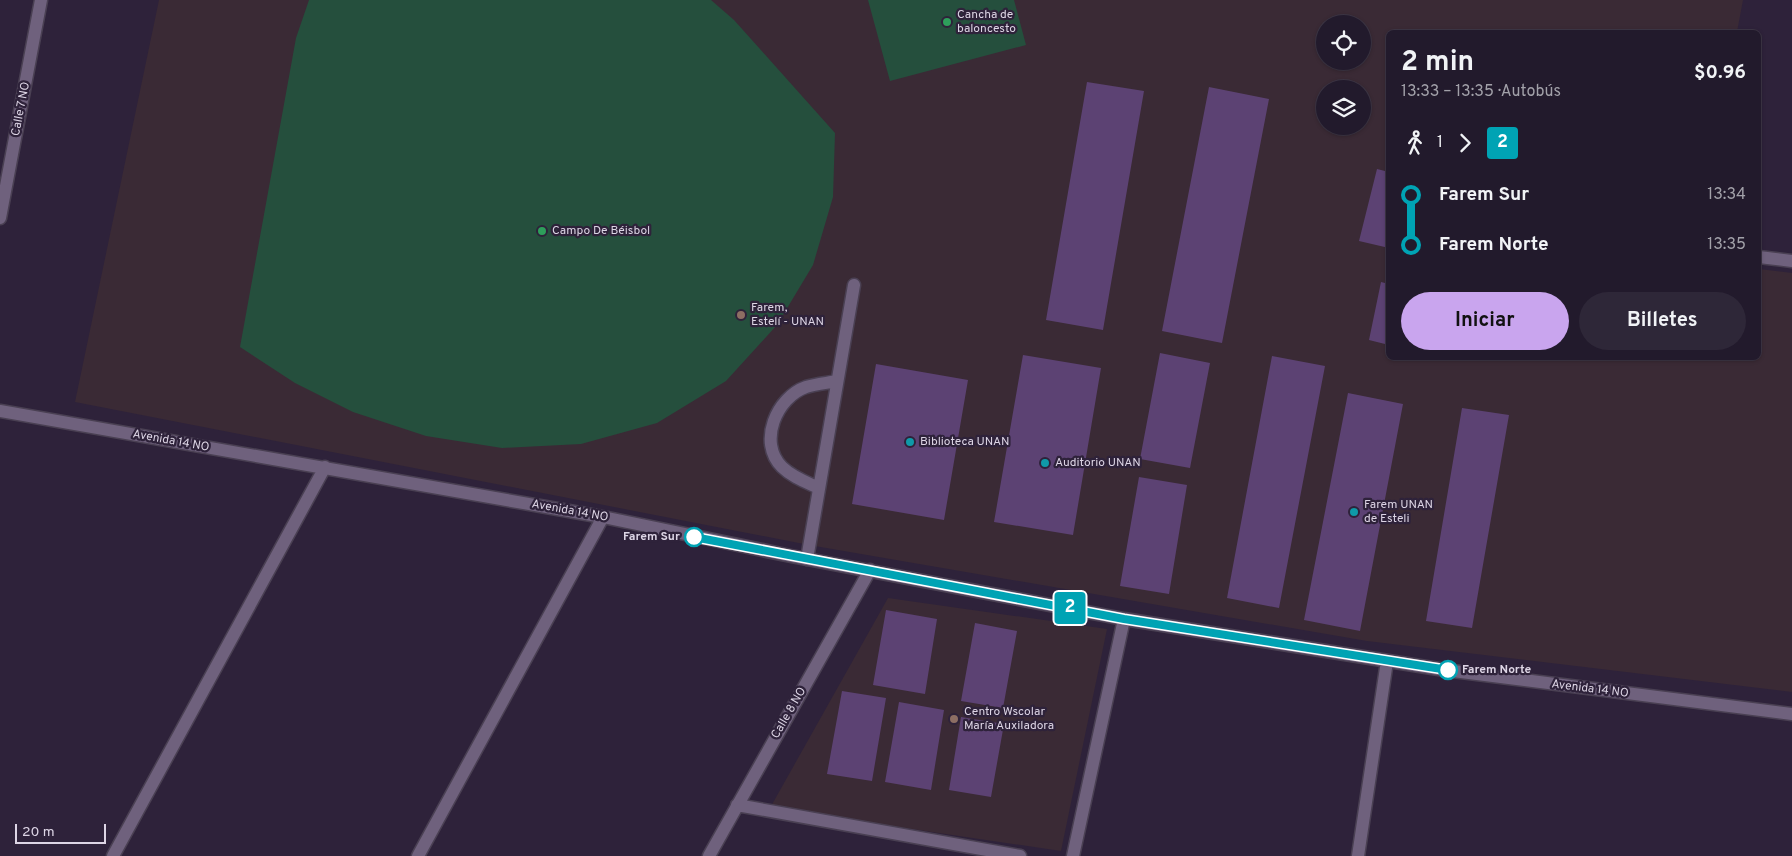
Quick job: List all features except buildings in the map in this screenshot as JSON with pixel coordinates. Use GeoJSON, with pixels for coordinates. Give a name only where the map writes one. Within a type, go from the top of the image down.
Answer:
{"type":"FeatureCollection","features":[{"type":"Feature","properties":{"kind":"street","name":"Calle 7 NO"},"geometry":{"type":"LineString","coordinates":[[0,218],[41,0]]}},
{"type":"Feature","properties":{"kind":"street"},"geometry":{"type":"LineString","coordinates":[[1761,257],[1792,261]]}},
{"type":"Feature","properties":{"kind":"street"},"geometry":{"type":"LineString","coordinates":[[807,558],[854,286]]}},
{"type":"Feature","properties":{"kind":"street"},"geometry":{"type":"LineString","coordinates":[[819,488],[795,477],[781,466],[772,451],[771,431],[778,411],[790,396],[806,387],[837,381]]}},
{"type":"Feature","properties":{"kind":"street","name":"Avenida 14 NO"},"geometry":{"type":"LineString","coordinates":[[0,411],[603,517],[689,536],[1124,619],[1388,661],[1792,714]]}},
{"type":"Feature","properties":{"kind":"street"},"geometry":{"type":"LineString","coordinates":[[113,856],[324,467]]}},
{"type":"Feature","properties":{"kind":"street"},"geometry":{"type":"LineString","coordinates":[[418,856],[603,517]]}},
{"type":"Feature","properties":{"kind":"street","name":"Calle 8 NO"},"geometry":{"type":"LineString","coordinates":[[709,856],[870,570]]}},
{"type":"Feature","properties":{"kind":"street"},"geometry":{"type":"LineString","coordinates":[[1073,856],[1124,619]]}},
{"type":"Feature","properties":{"kind":"street"},"geometry":{"type":"LineString","coordinates":[[1358,856],[1388,661]]}},
{"type":"Feature","properties":{"kind":"street"},"geometry":{"type":"LineString","coordinates":[[738,805],[1020,856]]}},
{"type":"Feature","properties":{"kind":"shaded area","name":"Farem, Estelí - UNAN"},"geometry":{"type":"Polygon","coordinates":[[[159,0],[1743,0],[1737,30],[1386,30],[1386,360],[1761,360],[1761,269],[1792,273],[1792,692],[1367,641],[809,545],[75,402],[159,0]]]}},
{"type":"Feature","properties":{"kind":"shaded area","name":"Centro Wscolar María Auxiladora"},"geometry":{"type":"Polygon","coordinates":[[[888,598],[1107,629],[1061,851],[770,808],[888,598]]]}},
{"type":"Feature","properties":{"kind":"green space","name":"Campo De Béisbol"},"geometry":{"type":"Polygon","coordinates":[[[309,0],[711,0],[734,20],[835,133],[833,197],[813,265],[777,325],[726,381],[657,423],[581,444],[502,448],[426,436],[353,412],[295,383],[240,347],[296,38],[309,0]]]}},
{"type":"Feature","properties":{"kind":"green space","name":"Cancha de baloncesto"},"geometry":{"type":"Polygon","coordinates":[[[868,0],[1014,0],[1026,45],[890,81],[868,0]]]}},
{"type":"Feature","properties":{"kind":"bus line","name":"2"},"geometry":{"type":"LineString","coordinates":[[694,537],[1124,619],[1448,670]]}},
{"type":"Feature","properties":{"kind":"place","name":"Cancha de baloncesto"},"geometry":{"type":"Point","coordinates":[947,22]}},
{"type":"Feature","properties":{"kind":"place","name":"Campo De Béisbol"},"geometry":{"type":"Point","coordinates":[542,231]}},
{"type":"Feature","properties":{"kind":"place","name":"Farem, Estelí - UNAN"},"geometry":{"type":"Point","coordinates":[741,315]}},
{"type":"Feature","properties":{"kind":"place","name":"Biblioteca UNAN"},"geometry":{"type":"Point","coordinates":[910,442]}},
{"type":"Feature","properties":{"kind":"place","name":"Auditorio UNAN"},"geometry":{"type":"Point","coordinates":[1045,463]}},
{"type":"Feature","properties":{"kind":"place","name":"Farem UNAN de Esteli"},"geometry":{"type":"Point","coordinates":[1354,512]}},
{"type":"Feature","properties":{"kind":"place","name":"Farem Sur"},"geometry":{"type":"Point","coordinates":[694,537]}},
{"type":"Feature","properties":{"kind":"place","name":"Farem Norte"},"geometry":{"type":"Point","coordinates":[1448,670]}},
{"type":"Feature","properties":{"kind":"place","name":"Centro Wscolar María Auxiladora"},"geometry":{"type":"Point","coordinates":[954,719]}}]}
